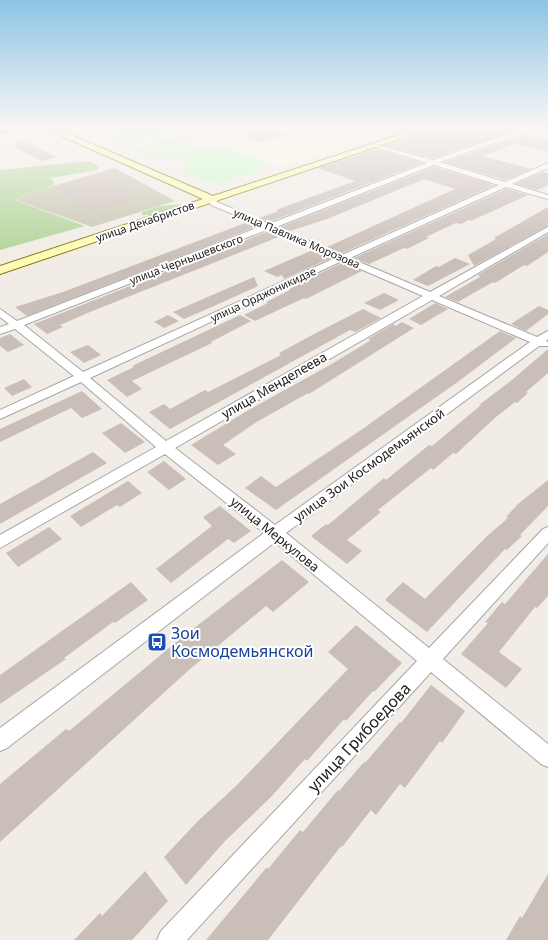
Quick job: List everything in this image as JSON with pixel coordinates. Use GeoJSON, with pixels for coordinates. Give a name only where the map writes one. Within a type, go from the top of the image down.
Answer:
{"type":"FeatureCollection","features":[{"type":"Feature","properties":{"kind":"street","name":"улица Павлика Морозова"},"geometry":{"type":"LineString","coordinates":[[149,172],[212,199],[214,203],[269,227],[545,340]]}},
{"type":"Feature","properties":{"kind":"street","name":"улица Декабристов"},"geometry":{"type":"LineString","coordinates":[[0,270],[294,172]]}},
{"type":"Feature","properties":{"kind":"street","name":"улица Чернышевского"},"geometry":{"type":"LineString","coordinates":[[0,331],[409,172]]}},
{"type":"Feature","properties":{"kind":"street"},"geometry":{"type":"LineString","coordinates":[[462,172],[548,197]]}},
{"type":"Feature","properties":{"kind":"street","name":"улица Орджоникидзе"},"geometry":{"type":"LineString","coordinates":[[0,415],[532,172]]}},
{"type":"Feature","properties":{"kind":"street","name":"улица Менделеева"},"geometry":{"type":"LineString","coordinates":[[0,542],[548,229]]}},
{"type":"Feature","properties":{"kind":"street","name":"улица Меркулова"},"geometry":{"type":"LineString","coordinates":[[0,312],[82,377],[165,447],[275,533],[548,757]]}},
{"type":"Feature","properties":{"kind":"street","name":"улица Зои Космодемьянской"},"geometry":{"type":"LineString","coordinates":[[0,742],[275,533],[545,340]]}},
{"type":"Feature","properties":{"kind":"street","name":"улица Грибоедова"},"geometry":{"type":"LineString","coordinates":[[170,940],[548,533]]}},
{"type":"Feature","properties":{"kind":"shaded area"},"geometry":{"type":"Polygon","coordinates":[[[102,172],[122,172],[175,201],[92,227],[16,200],[46,188],[102,172]]]}},
{"type":"Feature","properties":{"kind":"green space"},"geometry":{"type":"Polygon","coordinates":[[[0,172],[87,172],[51,178],[55,184],[15,200],[85,226],[0,250],[0,172]]]}},
{"type":"Feature","properties":{"kind":"green space"},"geometry":{"type":"Polygon","coordinates":[[[183,172],[254,172],[247,176],[236,176],[221,183],[204,180],[183,172]]]}},
{"type":"Feature","properties":{"kind":"green space"},"geometry":{"type":"Polygon","coordinates":[[[186,204],[162,215],[142,215],[142,212],[161,206],[186,204]]]}},
{"type":"Feature","properties":{"kind":"building"},"geometry":{"type":"Polygon","coordinates":[[[329,172],[399,172],[269,222],[259,218],[279,211],[276,210],[355,181],[329,172]]]}},
{"type":"Feature","properties":{"kind":"building"},"geometry":{"type":"Polygon","coordinates":[[[422,172],[450,172],[495,185],[342,253],[327,247],[455,189],[424,179],[327,219],[290,231],[280,227],[422,172]]]}},
{"type":"Feature","properties":{"kind":"building"},"geometry":{"type":"Polygon","coordinates":[[[478,172],[524,172],[505,180],[478,172]]]}},
{"type":"Feature","properties":{"kind":"building"},"geometry":{"type":"Polygon","coordinates":[[[543,172],[548,173],[548,185],[537,190],[516,184],[543,172]]]}},
{"type":"Feature","properties":{"kind":"building"},"geometry":{"type":"Polygon","coordinates":[[[102,177],[141,197],[90,212],[74,202],[77,201],[54,188],[102,177]]]}},
{"type":"Feature","properties":{"kind":"building"},"geometry":{"type":"Polygon","coordinates":[[[506,189],[528,195],[471,221],[469,220],[461,224],[456,223],[426,237],[429,238],[407,249],[404,248],[369,264],[354,258],[506,189]]]}},
{"type":"Feature","properties":{"kind":"building"},"geometry":{"type":"Polygon","coordinates":[[[548,207],[548,226],[474,266],[468,255],[496,239],[494,238],[548,207]]]}},
{"type":"Feature","properties":{"kind":"building"},"geometry":{"type":"Polygon","coordinates":[[[248,222],[258,226],[27,316],[15,307],[63,292],[248,222]]]}},
{"type":"Feature","properties":{"kind":"building"},"geometry":{"type":"Polygon","coordinates":[[[269,231],[281,236],[90,312],[60,325],[63,327],[47,334],[34,324],[269,231]]]}},
{"type":"Feature","properties":{"kind":"building"},"geometry":{"type":"Polygon","coordinates":[[[548,234],[548,252],[527,266],[524,265],[495,283],[493,282],[458,302],[445,297],[480,277],[478,275],[548,234]]]}},
{"type":"Feature","properties":{"kind":"building"},"geometry":{"type":"Polygon","coordinates":[[[313,250],[331,258],[284,279],[282,275],[277,277],[264,271],[313,250]]]}},
{"type":"Feature","properties":{"kind":"building"},"geometry":{"type":"Polygon","coordinates":[[[455,258],[470,264],[428,286],[413,280],[436,266],[439,267],[455,258]]]}},
{"type":"Feature","properties":{"kind":"building"},"geometry":{"type":"Polygon","coordinates":[[[342,263],[362,271],[306,299],[304,298],[255,321],[244,315],[290,290],[288,288],[342,263]]]}},
{"type":"Feature","properties":{"kind":"building"},"geometry":{"type":"Polygon","coordinates":[[[254,277],[258,286],[205,310],[184,319],[173,312],[254,277]]]}},
{"type":"Feature","properties":{"kind":"building"},"geometry":{"type":"Polygon","coordinates":[[[384,293],[399,300],[380,310],[364,303],[384,293]]]}},
{"type":"Feature","properties":{"kind":"building"},"geometry":{"type":"Polygon","coordinates":[[[435,303],[448,309],[421,325],[409,319],[435,303]]]}},
{"type":"Feature","properties":{"kind":"building"},"geometry":{"type":"Polygon","coordinates":[[[539,306],[548,310],[548,314],[526,331],[511,324],[539,306]]]}},
{"type":"Feature","properties":{"kind":"building"},"geometry":{"type":"Polygon","coordinates":[[[363,309],[381,318],[355,332],[350,330],[170,429],[149,412],[164,404],[170,409],[205,390],[208,392],[281,355],[279,353],[363,309]]]}},
{"type":"Feature","properties":{"kind":"building"},"geometry":{"type":"Polygon","coordinates":[[[168,315],[179,321],[164,328],[154,322],[168,315]]]}},
{"type":"Feature","properties":{"kind":"building"},"geometry":{"type":"Polygon","coordinates":[[[240,315],[251,321],[211,342],[212,343],[132,381],[142,389],[127,397],[107,380],[134,367],[132,366],[240,315]]]}},
{"type":"Feature","properties":{"kind":"building"},"geometry":{"type":"Polygon","coordinates":[[[402,322],[414,328],[309,394],[308,393],[255,423],[223,445],[236,454],[218,465],[191,445],[252,408],[330,365],[371,340],[368,339],[393,324],[396,326],[402,322]]]}},
{"type":"Feature","properties":{"kind":"building"},"geometry":{"type":"Polygon","coordinates":[[[500,331],[516,338],[459,381],[276,510],[245,488],[261,476],[276,487],[361,430],[500,331]]]}},
{"type":"Feature","properties":{"kind":"building"},"geometry":{"type":"Polygon","coordinates":[[[10,334],[24,345],[8,352],[0,346],[0,338],[10,334]]]}},
{"type":"Feature","properties":{"kind":"building"},"geometry":{"type":"Polygon","coordinates":[[[88,345],[101,355],[84,363],[70,352],[88,345]]]}},
{"type":"Feature","properties":{"kind":"building"},"geometry":{"type":"Polygon","coordinates":[[[548,349],[548,373],[526,392],[528,393],[517,403],[515,402],[496,417],[456,454],[453,453],[433,470],[431,468],[378,510],[381,512],[347,540],[362,551],[347,564],[311,536],[326,524],[328,525],[384,478],[386,480],[429,445],[432,446],[481,405],[479,405],[512,380],[548,349]]]}},
{"type":"Feature","properties":{"kind":"building"},"geometry":{"type":"Polygon","coordinates":[[[24,379],[32,387],[12,396],[4,388],[24,379]]]}},
{"type":"Feature","properties":{"kind":"building"},"geometry":{"type":"Polygon","coordinates":[[[82,391],[102,409],[82,418],[71,408],[0,442],[0,429],[82,391]]]}},
{"type":"Feature","properties":{"kind":"building"},"geometry":{"type":"Polygon","coordinates":[[[121,423],[145,442],[125,453],[102,433],[121,423]]]}},
{"type":"Feature","properties":{"kind":"building"},"geometry":{"type":"Polygon","coordinates":[[[93,452],[107,463],[0,524],[0,504],[93,452]]]}},
{"type":"Feature","properties":{"kind":"building"},"geometry":{"type":"Polygon","coordinates":[[[164,461],[186,479],[169,490],[147,472],[164,461]]]}},
{"type":"Feature","properties":{"kind":"building"},"geometry":{"type":"Polygon","coordinates":[[[548,480],[548,506],[520,535],[522,536],[507,550],[505,549],[427,632],[385,600],[403,582],[425,599],[486,537],[508,518],[506,517],[518,504],[548,480]]]}},
{"type":"Feature","properties":{"kind":"building"},"geometry":{"type":"Polygon","coordinates":[[[128,481],[142,493],[120,507],[117,505],[81,527],[70,516],[128,481]]]}},
{"type":"Feature","properties":{"kind":"building"},"geometry":{"type":"Polygon","coordinates":[[[220,506],[251,531],[234,543],[228,539],[171,583],[156,569],[212,526],[203,517],[220,506]]]}},
{"type":"Feature","properties":{"kind":"building"},"geometry":{"type":"Polygon","coordinates":[[[49,527],[62,539],[18,567],[6,553],[49,527]]]}},
{"type":"Feature","properties":{"kind":"building"},"geometry":{"type":"Polygon","coordinates":[[[548,554],[548,596],[537,608],[535,607],[499,652],[522,669],[506,688],[461,654],[488,623],[485,622],[502,602],[505,604],[548,554]]]}},
{"type":"Feature","properties":{"kind":"building"},"geometry":{"type":"Polygon","coordinates":[[[282,560],[309,582],[273,612],[266,606],[190,669],[0,842],[0,784],[66,729],[69,731],[180,639],[282,560]]]}},
{"type":"Feature","properties":{"kind":"building"},"geometry":{"type":"Polygon","coordinates":[[[131,582],[148,600],[115,623],[113,622],[64,658],[66,659],[0,704],[0,675],[131,582]]]}},
{"type":"Feature","properties":{"kind":"building"},"geometry":{"type":"Polygon","coordinates":[[[356,625],[402,663],[374,692],[373,691],[346,721],[344,719],[307,761],[305,759],[270,798],[225,841],[186,885],[164,857],[198,821],[236,786],[348,669],[328,652],[356,625]]]}},
{"type":"Feature","properties":{"kind":"building"},"geometry":{"type":"Polygon","coordinates":[[[431,685],[465,711],[442,743],[440,741],[405,788],[400,784],[376,815],[371,810],[268,940],[206,940],[300,830],[303,832],[338,790],[339,791],[364,762],[365,763],[400,722],[401,723],[431,685]]]}},
{"type":"Feature","properties":{"kind":"building"},"geometry":{"type":"Polygon","coordinates":[[[145,871],[168,901],[132,940],[74,940],[100,913],[102,916],[145,871]]]}},
{"type":"Feature","properties":{"kind":"building"},"geometry":{"type":"Polygon","coordinates":[[[548,874],[548,940],[506,940],[520,916],[522,918],[548,874]]]}},
{"type":"Feature","properties":{"kind":"place","name":"Зои Космодемьянской"},"geometry":{"type":"Point","coordinates":[157,642]}}]}
